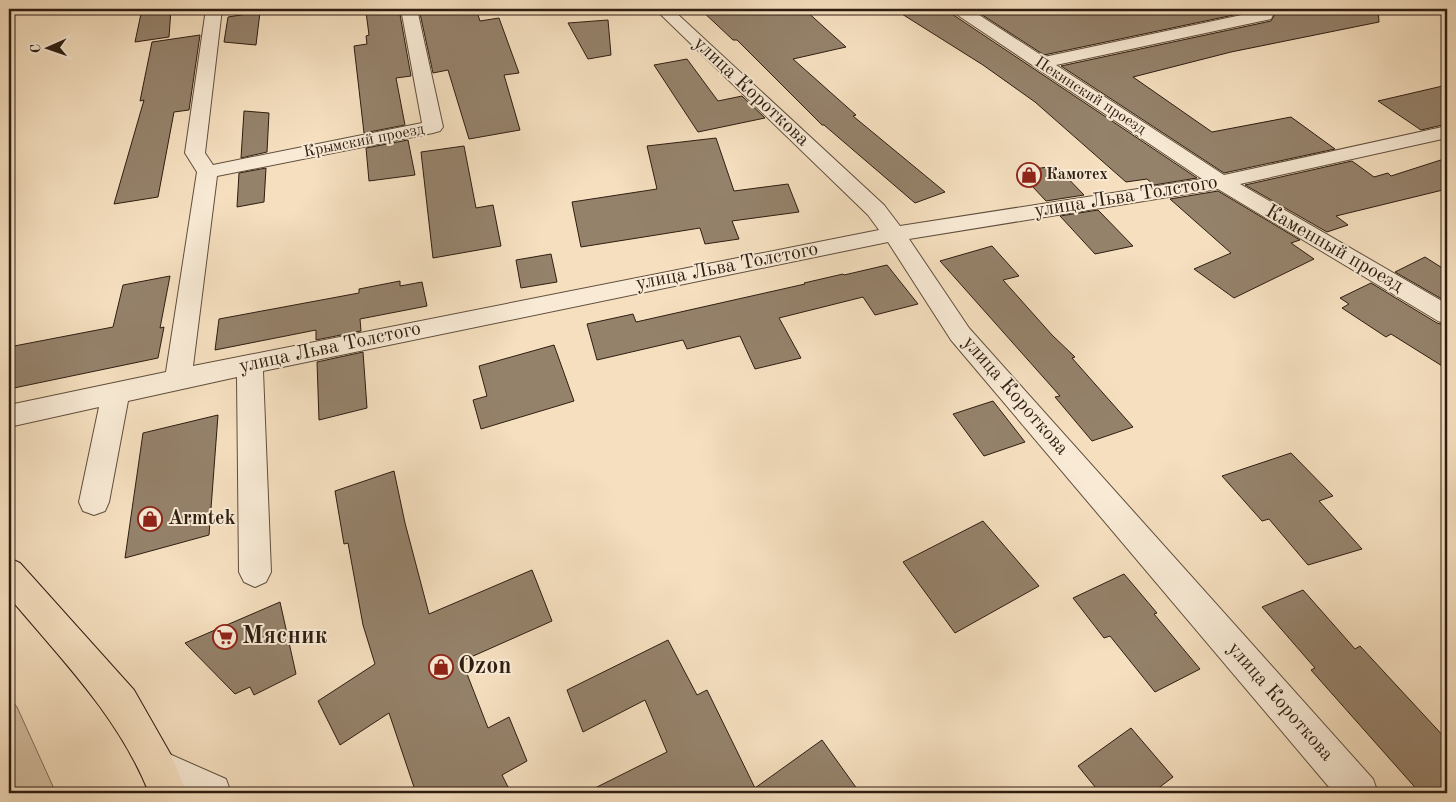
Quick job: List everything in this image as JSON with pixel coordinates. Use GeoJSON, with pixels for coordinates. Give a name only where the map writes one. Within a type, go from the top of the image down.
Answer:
{"type":"FeatureCollection","features":[{"type":"Feature","properties":{"kind":"main road"},"geometry":{"type":"LineString","coordinates":[[9,573],[121,703],[163,781]]}},
{"type":"Feature","properties":{"kind":"street"},"geometry":{"type":"LineString","coordinates":[[178,379],[207,172],[195,153],[214,9]]}},
{"type":"Feature","properties":{"kind":"street","name":"Крымский проезд"},"geometry":{"type":"LineString","coordinates":[[207,172],[433,127],[410,9]]}},
{"type":"Feature","properties":{"kind":"street","name":"улица Короткова"},"geometry":{"type":"LineString","coordinates":[[663,9],[876,210],[960,334],[1359,793]]}},
{"type":"Feature","properties":{"kind":"street","name":"Пекинский проезд"},"geometry":{"type":"LineString","coordinates":[[959,9],[1221,182]]}},
{"type":"Feature","properties":{"kind":"street"},"geometry":{"type":"LineString","coordinates":[[1041,63],[1265,15]]}},
{"type":"Feature","properties":{"kind":"street","name":"улица Льва Толстого"},"geometry":{"type":"LineString","coordinates":[[9,416],[250,364],[894,234],[1221,182],[1447,132]]}},
{"type":"Feature","properties":{"kind":"street","name":"Каменный проезд"},"geometry":{"type":"LineString","coordinates":[[1221,182],[1447,315]]}},
{"type":"Feature","properties":{"kind":"street"},"geometry":{"type":"LineString","coordinates":[[250,364],[255,572]]}},
{"type":"Feature","properties":{"kind":"street"},"geometry":{"type":"LineString","coordinates":[[94,502],[116,392]]}},
{"type":"Feature","properties":{"kind":"street"},"geometry":{"type":"LineString","coordinates":[[163,781],[212,793]]}},
{"type":"Feature","properties":{"kind":"shaded area"},"geometry":{"type":"Polygon","coordinates":[[[9,697],[17,707],[56,793],[9,793],[9,697]]]}},
{"type":"Feature","properties":{"kind":"building"},"geometry":{"type":"Polygon","coordinates":[[[142,9],[171,9],[169,37],[135,42],[142,9]]]}},
{"type":"Feature","properties":{"kind":"building"},"geometry":{"type":"Polygon","coordinates":[[[399,9],[411,76],[396,78],[405,125],[364,133],[354,46],[367,44],[366,36],[369,35],[366,12],[399,9]]]}},
{"type":"Feature","properties":{"kind":"building"},"geometry":{"type":"Polygon","coordinates":[[[419,9],[476,9],[480,21],[499,18],[519,73],[504,75],[520,130],[469,139],[448,70],[433,73],[419,9]]]}},
{"type":"Feature","properties":{"kind":"building"},"geometry":{"type":"Polygon","coordinates":[[[700,9],[804,9],[846,47],[793,59],[856,115],[853,116],[945,192],[915,203],[822,125],[737,40],[733,40],[700,9]]]}},
{"type":"Feature","properties":{"kind":"building"},"geometry":{"type":"Polygon","coordinates":[[[894,9],[949,9],[952,14],[1197,178],[1154,185],[1147,179],[1126,182],[1035,102],[983,65],[894,9]]]}},
{"type":"Feature","properties":{"kind":"building"},"geometry":{"type":"Polygon","coordinates":[[[973,9],[1262,9],[1044,55],[973,9]]]}},
{"type":"Feature","properties":{"kind":"building"},"geometry":{"type":"Polygon","coordinates":[[[1269,9],[1378,9],[1379,22],[1231,52],[1133,77],[1212,132],[1291,117],[1335,149],[1224,173],[1061,66],[1271,21],[1275,14],[1273,10],[1269,9]]]}},
{"type":"Feature","properties":{"kind":"building"},"geometry":{"type":"Polygon","coordinates":[[[260,12],[256,45],[224,42],[228,17],[260,12]]]}},
{"type":"Feature","properties":{"kind":"building"},"geometry":{"type":"Polygon","coordinates":[[[608,20],[611,55],[588,59],[568,23],[608,20]]]}},
{"type":"Feature","properties":{"kind":"building"},"geometry":{"type":"Polygon","coordinates":[[[200,35],[189,110],[174,112],[158,197],[114,204],[144,100],[140,101],[152,42],[200,35]]]}},
{"type":"Feature","properties":{"kind":"building"},"geometry":{"type":"Polygon","coordinates":[[[687,59],[718,101],[742,96],[765,118],[698,132],[654,65],[687,59]]]}},
{"type":"Feature","properties":{"kind":"building"},"geometry":{"type":"Polygon","coordinates":[[[1447,85],[1447,124],[1421,130],[1378,101],[1447,85]]]}},
{"type":"Feature","properties":{"kind":"building"},"geometry":{"type":"Polygon","coordinates":[[[244,111],[269,113],[267,152],[241,158],[244,111]]]}},
{"type":"Feature","properties":{"kind":"building"},"geometry":{"type":"Polygon","coordinates":[[[716,138],[734,191],[788,184],[799,212],[732,221],[739,239],[705,244],[700,228],[581,247],[572,202],[657,189],[647,146],[716,138]]]}},
{"type":"Feature","properties":{"kind":"building"},"geometry":{"type":"Polygon","coordinates":[[[408,140],[415,175],[369,181],[366,148],[408,140]]]}},
{"type":"Feature","properties":{"kind":"building"},"geometry":{"type":"Polygon","coordinates":[[[464,146],[476,208],[493,205],[501,246],[433,258],[421,152],[464,146]]]}},
{"type":"Feature","properties":{"kind":"building"},"geometry":{"type":"Polygon","coordinates":[[[1447,158],[1447,189],[1336,216],[1348,225],[1327,232],[1245,185],[1352,161],[1374,177],[1388,173],[1391,176],[1447,158]]]}},
{"type":"Feature","properties":{"kind":"building"},"geometry":{"type":"Polygon","coordinates":[[[1056,166],[1084,195],[1046,201],[1018,171],[1056,166]]]}},
{"type":"Feature","properties":{"kind":"building"},"geometry":{"type":"Polygon","coordinates":[[[266,168],[264,202],[237,207],[239,173],[266,168]]]}},
{"type":"Feature","properties":{"kind":"building"},"geometry":{"type":"Polygon","coordinates":[[[1218,191],[1300,240],[1291,243],[1314,259],[1234,298],[1194,269],[1231,253],[1170,199],[1218,191]]]}},
{"type":"Feature","properties":{"kind":"building"},"geometry":{"type":"Polygon","coordinates":[[[1098,210],[1133,246],[1095,254],[1060,216],[1098,210]]]}},
{"type":"Feature","properties":{"kind":"building"},"geometry":{"type":"Polygon","coordinates":[[[992,246],[1019,276],[1003,280],[1052,335],[1075,357],[1072,358],[1133,427],[1092,441],[1055,397],[1060,396],[940,261],[992,246]]]}},
{"type":"Feature","properties":{"kind":"building"},"geometry":{"type":"Polygon","coordinates":[[[551,254],[557,282],[521,288],[516,260],[551,254]]]}},
{"type":"Feature","properties":{"kind":"building"},"geometry":{"type":"Polygon","coordinates":[[[1425,257],[1447,271],[1447,302],[1395,272],[1425,257]]]}},
{"type":"Feature","properties":{"kind":"building"},"geometry":{"type":"Polygon","coordinates":[[[887,265],[918,304],[875,315],[863,297],[779,318],[801,358],[755,369],[740,336],[687,349],[683,340],[597,360],[587,324],[633,314],[636,322],[887,265]]]}},
{"type":"Feature","properties":{"kind":"building"},"geometry":{"type":"Polygon","coordinates":[[[170,276],[160,328],[164,327],[158,358],[9,389],[9,347],[113,327],[123,285],[170,276]]]}},
{"type":"Feature","properties":{"kind":"building"},"geometry":{"type":"Polygon","coordinates":[[[400,281],[400,286],[422,282],[427,306],[360,319],[361,331],[316,340],[316,330],[215,350],[219,319],[359,293],[359,289],[400,281]]]}},
{"type":"Feature","properties":{"kind":"building"},"geometry":{"type":"Polygon","coordinates":[[[1371,283],[1437,323],[1447,326],[1447,369],[1391,334],[1386,337],[1342,308],[1349,304],[1340,298],[1371,283]]]}},
{"type":"Feature","properties":{"kind":"building"},"geometry":{"type":"Polygon","coordinates":[[[554,345],[574,401],[481,429],[473,400],[487,396],[479,366],[554,345]]]}},
{"type":"Feature","properties":{"kind":"building"},"geometry":{"type":"Polygon","coordinates":[[[363,352],[367,408],[319,420],[317,362],[363,352]]]}},
{"type":"Feature","properties":{"kind":"building"},"geometry":{"type":"Polygon","coordinates":[[[993,401],[1025,442],[984,456],[953,414],[993,401]]]}},
{"type":"Feature","properties":{"kind":"building"},"geometry":{"type":"Polygon","coordinates":[[[218,415],[209,535],[125,558],[143,433],[218,415]]]}},
{"type":"Feature","properties":{"kind":"building"},"geometry":{"type":"Polygon","coordinates":[[[1291,453],[1333,496],[1319,501],[1362,549],[1308,565],[1269,519],[1262,521],[1222,476],[1291,453]]]}},
{"type":"Feature","properties":{"kind":"building"},"geometry":{"type":"Polygon","coordinates":[[[394,471],[405,523],[429,614],[532,570],[552,621],[462,661],[488,728],[509,717],[527,761],[502,775],[511,793],[416,793],[389,713],[340,745],[318,701],[375,664],[363,625],[348,543],[344,544],[335,491],[394,471]]]}},
{"type":"Feature","properties":{"kind":"building"},"geometry":{"type":"Polygon","coordinates":[[[983,521],[1039,586],[955,633],[903,562],[983,521]]]}},
{"type":"Feature","properties":{"kind":"building"},"geometry":{"type":"Polygon","coordinates":[[[1124,574],[1157,613],[1154,614],[1200,669],[1155,692],[1110,636],[1104,638],[1073,598],[1124,574]]]}},
{"type":"Feature","properties":{"kind":"building"},"geometry":{"type":"Polygon","coordinates":[[[1303,590],[1355,649],[1360,646],[1447,740],[1447,793],[1420,793],[1311,670],[1315,668],[1262,607],[1303,590]]]}},
{"type":"Feature","properties":{"kind":"building"},"geometry":{"type":"Polygon","coordinates":[[[280,602],[296,674],[254,695],[250,687],[235,694],[185,643],[280,602]]]}},
{"type":"Feature","properties":{"kind":"building"},"geometry":{"type":"Polygon","coordinates":[[[668,640],[697,695],[707,690],[755,788],[822,740],[860,793],[585,793],[667,752],[645,700],[583,732],[567,690],[668,640]]]}},
{"type":"Feature","properties":{"kind":"building"},"geometry":{"type":"Polygon","coordinates":[[[1131,728],[1173,777],[1152,793],[1100,793],[1078,766],[1131,728]]]}},
{"type":"Feature","properties":{"kind":"place","name":"Камотех"},"geometry":{"type":"Point","coordinates":[1029,175]}},
{"type":"Feature","properties":{"kind":"place","name":"Armtek"},"geometry":{"type":"Point","coordinates":[150,519]}},
{"type":"Feature","properties":{"kind":"place","name":"Мясник"},"geometry":{"type":"Point","coordinates":[225,637]}},
{"type":"Feature","properties":{"kind":"place","name":"Ozon"},"geometry":{"type":"Point","coordinates":[441,667]}}]}
